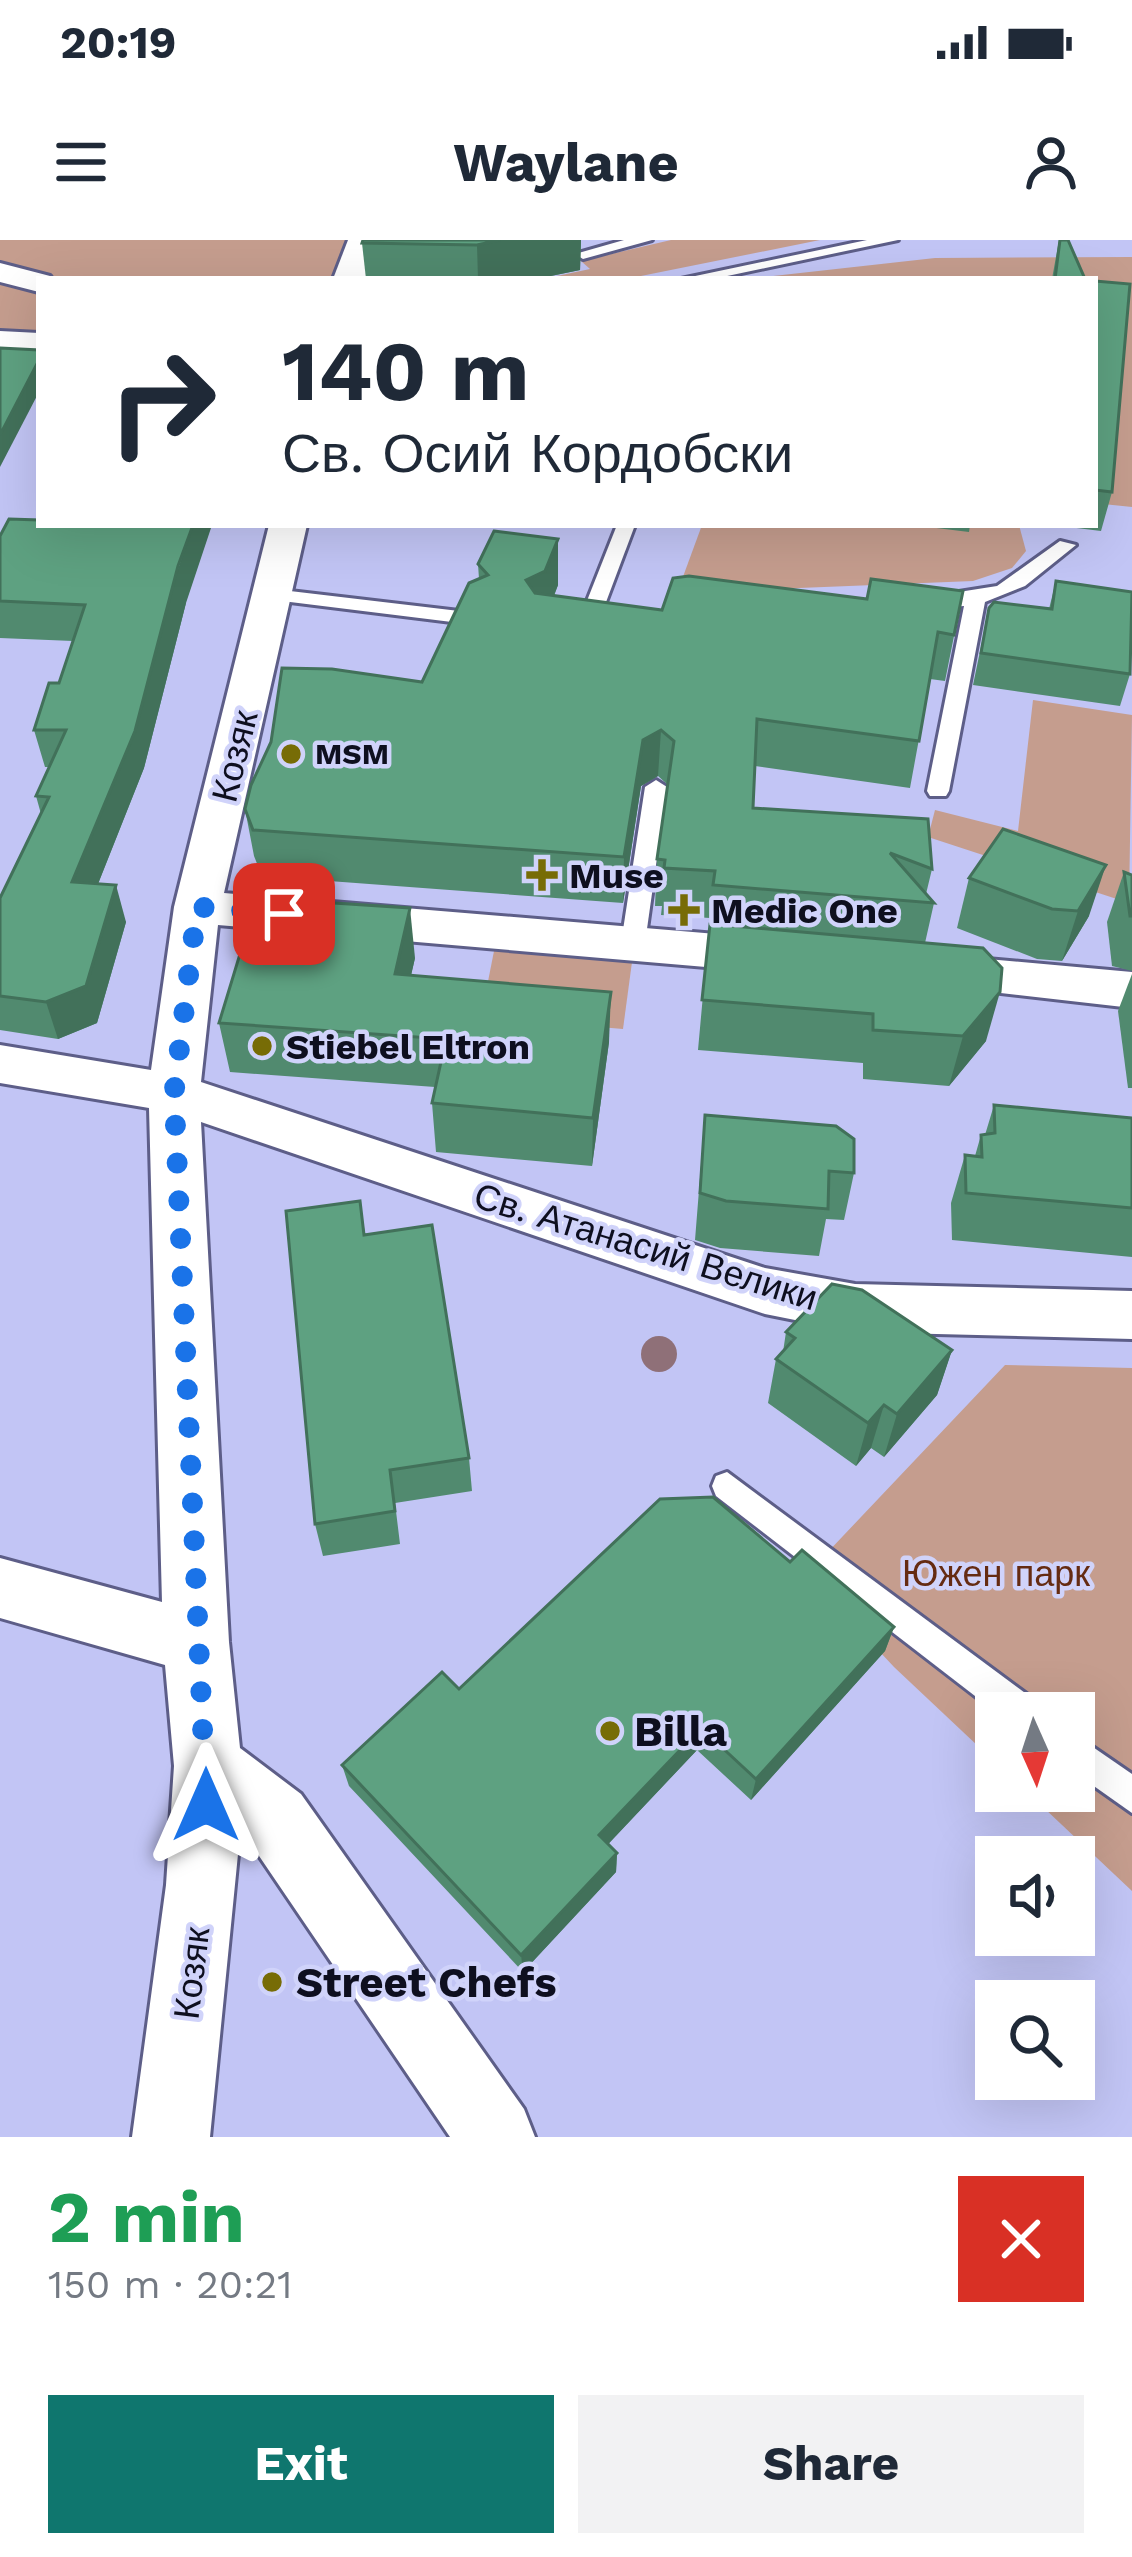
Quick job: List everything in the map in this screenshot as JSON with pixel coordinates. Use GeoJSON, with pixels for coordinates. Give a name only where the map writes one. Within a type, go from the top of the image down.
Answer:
{"type":"FeatureCollection","features":[{"type":"Feature","properties":{"kind":"street"},"geometry":{"type":"LineString","coordinates":[[350,276],[362,240]]}},
{"type":"Feature","properties":{"kind":"street"},"geometry":{"type":"LineString","coordinates":[[0,272],[36,282]]}},
{"type":"Feature","properties":{"kind":"street"},"geometry":{"type":"LineString","coordinates":[[0,341],[36,343]]}},
{"type":"Feature","properties":{"kind":"street","name":"Козяк"},"geometry":{"type":"LineString","coordinates":[[171,2137],[202,1885],[208,1766],[196,1642],[174,1093],[197,907],[287,528]]}},
{"type":"Feature","properties":{"kind":"street"},"geometry":{"type":"LineString","coordinates":[[197,907],[823,961]]}},
{"type":"Feature","properties":{"kind":"street"},"geometry":{"type":"LineString","coordinates":[[895,968],[1132,990]]}},
{"type":"Feature","properties":{"kind":"street","name":"Св. Атанасий Велики"},"geometry":{"type":"LineString","coordinates":[[0,1064],[174,1093],[765,1291],[855,1308],[1132,1315]]}},
{"type":"Feature","properties":{"kind":"street"},"geometry":{"type":"LineString","coordinates":[[0,1588],[196,1642]]}},
{"type":"Feature","properties":{"kind":"street"},"geometry":{"type":"LineString","coordinates":[[208,1766],[276,1819],[496,2137]]}},
{"type":"Feature","properties":{"kind":"lane"},"geometry":{"type":"LineString","coordinates":[[583,254],[644,240]]}},
{"type":"Feature","properties":{"kind":"lane"},"geometry":{"type":"LineString","coordinates":[[704,276],[890,240]]}},
{"type":"Feature","properties":{"kind":"lane"},"geometry":{"type":"LineString","coordinates":[[587,626],[625,528]]}},
{"type":"Feature","properties":{"kind":"lane"},"geometry":{"type":"LineString","coordinates":[[903,604],[975,601],[1020,586],[1067,545]]}},
{"type":"Feature","properties":{"kind":"lane"},"geometry":{"type":"LineString","coordinates":[[273,595],[476,619]]}},
{"type":"Feature","properties":{"kind":"lane"},"geometry":{"type":"LineString","coordinates":[[938,791],[975,601]]}},
{"type":"Feature","properties":{"kind":"lane"},"geometry":{"type":"LineString","coordinates":[[633,943],[656,788]]}},
{"type":"Feature","properties":{"kind":"lane"},"geometry":{"type":"LineString","coordinates":[[727,1486],[997,1692]]}},
{"type":"Feature","properties":{"kind":"lane"},"geometry":{"type":"LineString","coordinates":[[1095,1767],[1132,1796]]}},
{"type":"Feature","properties":{"kind":"green space"},"geometry":{"type":"Polygon","coordinates":[[[0,240],[349,240],[337,276],[36,276],[36,337],[0,335],[0,240]]]}},
{"type":"Feature","properties":{"kind":"green space"},"geometry":{"type":"Polygon","coordinates":[[[671,240],[820,240],[641,276],[557,276],[590,269],[581,261],[671,240]]]}},
{"type":"Feature","properties":{"kind":"green space"},"geometry":{"type":"Polygon","coordinates":[[[1132,257],[1132,507],[1103,504],[1098,276],[774,276],[935,258],[1132,257]]]}},
{"type":"Feature","properties":{"kind":"green space"},"geometry":{"type":"Polygon","coordinates":[[[701,528],[1020,528],[1026,551],[1012,568],[973,581],[677,593],[701,528]]]}},
{"type":"Feature","properties":{"kind":"green space"},"geometry":{"type":"Polygon","coordinates":[[[1033,700],[1132,715],[1129,903],[928,837],[935,810],[1018,831],[1033,700]]]}},
{"type":"Feature","properties":{"kind":"green space"},"geometry":{"type":"Polygon","coordinates":[[[494,951],[632,962],[623,1029],[481,1017],[494,951]]]}},
{"type":"Feature","properties":{"kind":"green space","name":"Южен парк"},"geometry":{"type":"Polygon","coordinates":[[[1005,1365],[1132,1368],[1132,1891],[1095,1856],[1095,1836],[1074,1836],[1048,1812],[1095,1812],[1095,1692],[975,1692],[975,1743],[894,1667],[807,1574],[1005,1365]]]}},
{"type":"Feature","properties":{"kind":"building"},"geometry":{"type":"Polygon","coordinates":[[[363,240],[500,240],[477,245],[363,240]]]}},
{"type":"Feature","properties":{"kind":"building"},"geometry":{"type":"Polygon","coordinates":[[[1060,240],[1068,240],[1084,276],[1055,276],[1060,240]]]}},
{"type":"Feature","properties":{"kind":"building"},"geometry":{"type":"Polygon","coordinates":[[[1098,281],[1130,284],[1112,492],[1098,490],[1098,281]]]}},
{"type":"Feature","properties":{"kind":"building"},"geometry":{"type":"Polygon","coordinates":[[[0,348],[36,350],[36,366],[0,435],[0,348]]]}},
{"type":"Feature","properties":{"kind":"building"},"geometry":{"type":"Polygon","coordinates":[[[9,519],[36,520],[36,528],[192,528],[135,731],[72,882],[116,885],[86,986],[46,1002],[0,996],[0,898],[49,797],[36,796],[66,730],[34,730],[49,683],[59,683],[85,605],[0,601],[0,536],[9,519]]]}},
{"type":"Feature","properties":{"kind":"building"},"geometry":{"type":"Polygon","coordinates":[[[494,531],[558,539],[545,571],[526,580],[535,593],[662,610],[673,578],[689,576],[867,599],[871,579],[963,591],[954,635],[938,632],[919,741],[757,719],[753,808],[928,819],[932,869],[890,853],[934,903],[713,885],[715,871],[664,868],[665,860],[657,859],[674,741],[661,730],[643,740],[624,857],[253,830],[245,809],[271,742],[282,668],[332,669],[422,682],[469,583],[488,575],[478,564],[494,531]]]}},
{"type":"Feature","properties":{"kind":"building"},"geometry":{"type":"Polygon","coordinates":[[[1056,581],[1132,592],[1130,674],[981,653],[994,602],[1052,609],[1056,581]]]}},
{"type":"Feature","properties":{"kind":"building"},"geometry":{"type":"Polygon","coordinates":[[[1003,829],[1106,865],[1078,911],[1052,909],[969,878],[1003,829]]]}},
{"type":"Feature","properties":{"kind":"building"},"geometry":{"type":"Polygon","coordinates":[[[1124,872],[1132,875],[1132,916],[1130,916],[1124,872]]]}},
{"type":"Feature","properties":{"kind":"building"},"geometry":{"type":"Polygon","coordinates":[[[257,898],[410,908],[395,974],[611,992],[593,1118],[432,1103],[446,1039],[219,1023],[257,898]]]}},
{"type":"Feature","properties":{"kind":"building"},"geometry":{"type":"Polygon","coordinates":[[[710,924],[983,948],[1002,968],[1000,992],[963,1036],[873,1030],[873,1014],[702,1000],[710,924]]]}},
{"type":"Feature","properties":{"kind":"building"},"geometry":{"type":"Polygon","coordinates":[[[994,1105],[1132,1118],[1132,1208],[966,1193],[965,1155],[982,1157],[981,1135],[995,1133],[994,1105]]]}},
{"type":"Feature","properties":{"kind":"building"},"geometry":{"type":"Polygon","coordinates":[[[705,1115],[836,1126],[854,1139],[854,1173],[829,1171],[828,1209],[726,1201],[700,1193],[705,1115]]]}},
{"type":"Feature","properties":{"kind":"building"},"geometry":{"type":"Polygon","coordinates":[[[360,1201],[364,1235],[432,1225],[469,1458],[390,1470],[395,1511],[315,1524],[286,1211],[360,1201]]]}},
{"type":"Feature","properties":{"kind":"building"},"geometry":{"type":"Polygon","coordinates":[[[832,1284],[862,1290],[952,1350],[897,1414],[884,1405],[868,1423],[776,1359],[795,1338],[786,1332],[832,1284]]]}},
{"type":"Feature","properties":{"kind":"building","name":"Billa"},"geometry":{"type":"Polygon","coordinates":[[[713,1497],[790,1562],[802,1550],[894,1627],[756,1779],[701,1728],[599,1835],[617,1853],[521,1955],[342,1765],[442,1672],[459,1689],[660,1499],[713,1497]]]}},
{"type":"Feature","properties":{"kind":"place","name":"MSM"},"geometry":{"type":"Point","coordinates":[291,754]}},
{"type":"Feature","properties":{"kind":"place","name":"Muse"},"geometry":{"type":"Point","coordinates":[542,875]}},
{"type":"Feature","properties":{"kind":"place","name":"Medic One"},"geometry":{"type":"Point","coordinates":[684,910]}},
{"type":"Feature","properties":{"kind":"place","name":"Stiebel Eltron"},"geometry":{"type":"Point","coordinates":[262,1046]}},
{"type":"Feature","properties":{"kind":"place","name":"Billa"},"geometry":{"type":"Point","coordinates":[610,1731]}},
{"type":"Feature","properties":{"kind":"place","name":"Street Chefs"},"geometry":{"type":"Point","coordinates":[272,1982]}},
{"type":"Feature","properties":{"kind":"route"},"geometry":{"type":"LineString","coordinates":[[206,1805],[208,1766],[196,1642],[174,1093],[197,907],[284,914]]}}]}
